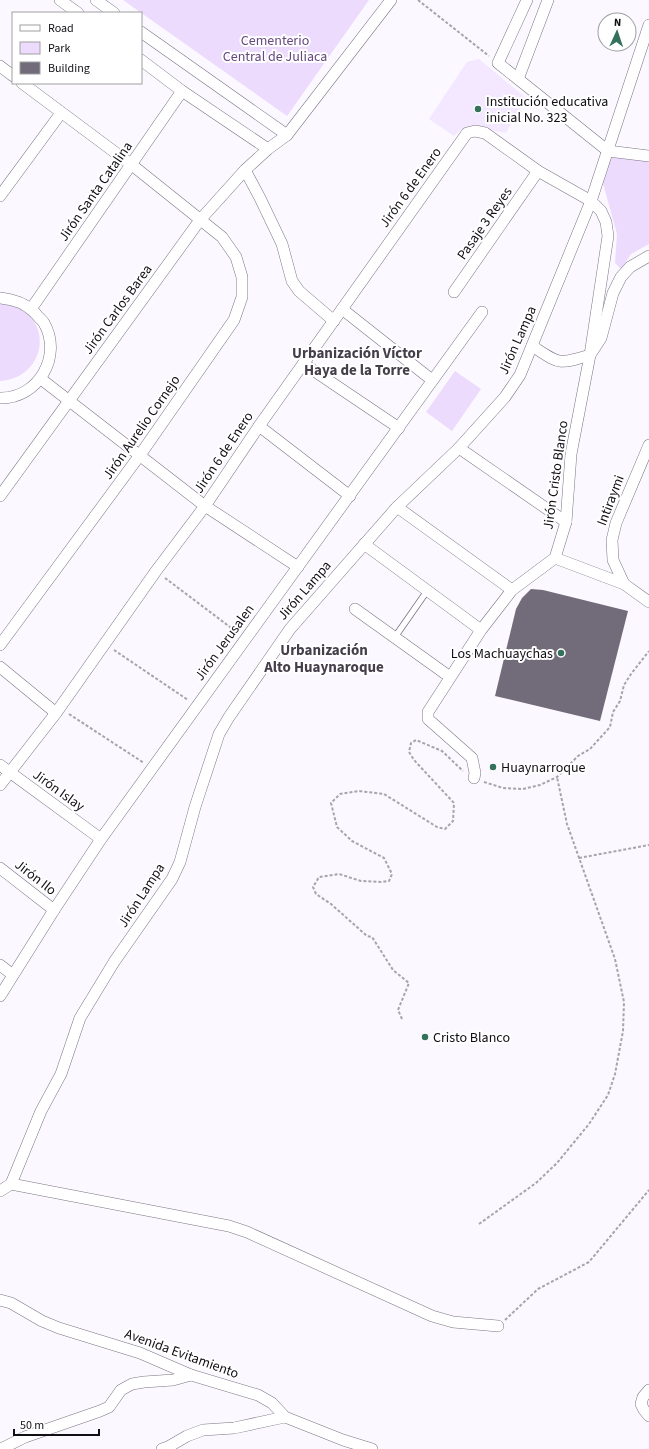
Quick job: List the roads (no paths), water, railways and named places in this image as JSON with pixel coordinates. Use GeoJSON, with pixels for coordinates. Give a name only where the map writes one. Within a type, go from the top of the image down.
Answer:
{"type":"FeatureCollection","features":[{"type":"Feature","properties":{"kind":"street"},"geometry":{"type":"LineString","coordinates":[[60,0],[77,12]]}},
{"type":"Feature","properties":{"kind":"street"},"geometry":{"type":"LineString","coordinates":[[96,0],[113,12]]}},
{"type":"Feature","properties":{"kind":"street","name":"Jirón Carlos Barea"},"geometry":{"type":"LineString","coordinates":[[0,496],[200,220],[245,170],[268,149],[287,135],[391,0]]}},
{"type":"Feature","properties":{"kind":"street"},"geometry":{"type":"LineString","coordinates":[[527,0],[498,63],[608,151],[649,156]]}},
{"type":"Feature","properties":{"kind":"street"},"geometry":{"type":"LineString","coordinates":[[518,79],[548,0]]}},
{"type":"Feature","properties":{"kind":"street","name":"Jirón Lampa"},"geometry":{"type":"LineString","coordinates":[[11,1184],[41,1112],[62,1074],[80,1018],[114,962],[172,879],[180,862],[195,807],[219,734],[229,717],[290,629],[396,507],[459,448],[505,397],[520,375],[591,201],[649,25]]}},
{"type":"Feature","properties":{"kind":"street"},"geometry":{"type":"LineString","coordinates":[[142,33],[287,135]]}},
{"type":"Feature","properties":{"kind":"street"},"geometry":{"type":"LineString","coordinates":[[142,61],[182,91],[268,149]]}},
{"type":"Feature","properties":{"kind":"street"},"geometry":{"type":"LineString","coordinates":[[0,66],[12,75]]}},
{"type":"Feature","properties":{"kind":"street","name":"Jirón Aurelio Cornejo"},"geometry":{"type":"LineString","coordinates":[[0,645],[140,455],[234,320],[242,297],[242,277],[236,257],[222,237],[132,165],[23,84]]}},
{"type":"Feature","properties":{"kind":"street","name":"Jirón Santa Catalina"},"geometry":{"type":"LineString","coordinates":[[31,309],[182,91]]}},
{"type":"Feature","properties":{"kind":"street"},"geometry":{"type":"LineString","coordinates":[[0,196],[61,113]]}},
{"type":"Feature","properties":{"kind":"street","name":"Jirón 6 de Enero"},"geometry":{"type":"LineString","coordinates":[[0,785],[58,710],[156,571],[205,506],[259,426],[467,133],[475,131],[485,132],[538,171]]}},
{"type":"Feature","properties":{"kind":"street"},"geometry":{"type":"LineString","coordinates":[[245,170],[282,244],[292,281],[299,291],[334,321]]}},
{"type":"Feature","properties":{"kind":"street"},"geometry":{"type":"LineString","coordinates":[[538,171],[591,201]]}},
{"type":"Feature","properties":{"kind":"street","name":"Pasaje 3 Reyes"},"geometry":{"type":"LineString","coordinates":[[454,292],[538,171]]}},
{"type":"Feature","properties":{"kind":"street","name":"Jirón Cristo Blanco"},"geometry":{"type":"LineString","coordinates":[[555,558],[566,522],[570,454],[590,354],[608,236],[606,222],[601,211],[591,201]]}},
{"type":"Feature","properties":{"kind":"street"},"geometry":{"type":"LineString","coordinates":[[532,346],[556,361],[568,362],[590,354],[601,338],[613,293],[621,277],[630,267],[649,256]]}},
{"type":"Feature","properties":{"kind":"street"},"geometry":{"type":"LineString","coordinates":[[0,298],[16,301],[31,309],[44,323],[50,342],[49,361],[41,379],[26,391],[9,398],[0,398]]}},
{"type":"Feature","properties":{"kind":"street"},"geometry":{"type":"LineString","coordinates":[[342,309],[432,380]]}},
{"type":"Feature","properties":{"kind":"street","name":"Jirón Jerusalen"},"geometry":{"type":"LineString","coordinates":[[0,996],[101,839],[482,312]]}},
{"type":"Feature","properties":{"kind":"street"},"geometry":{"type":"LineString","coordinates":[[304,364],[399,428]]}},
{"type":"Feature","properties":{"kind":"street"},"geometry":{"type":"LineString","coordinates":[[41,379],[205,506],[298,567]]}},
{"type":"Feature","properties":{"kind":"street"},"geometry":{"type":"LineString","coordinates":[[259,426],[350,496]]}},
{"type":"Feature","properties":{"kind":"street","name":"Intiraymi"},"geometry":{"type":"LineString","coordinates":[[649,445],[616,523],[612,540],[613,560],[624,584],[649,602]]}},
{"type":"Feature","properties":{"kind":"street"},"geometry":{"type":"LineString","coordinates":[[459,448],[566,522]]}},
{"type":"Feature","properties":{"kind":"street"},"geometry":{"type":"LineString","coordinates":[[396,507],[512,590]]}},
{"type":"Feature","properties":{"kind":"street"},"geometry":{"type":"LineString","coordinates":[[364,544],[481,630]]}},
{"type":"Feature","properties":{"kind":"street"},"geometry":{"type":"LineString","coordinates":[[474,778],[472,758],[428,719],[428,712],[481,630],[512,590],[555,558],[624,584]]}},
{"type":"Feature","properties":{"kind":"street"},"geometry":{"type":"LineString","coordinates":[[355,609],[450,677]]}},
{"type":"Feature","properties":{"kind":"street"},"geometry":{"type":"LineString","coordinates":[[0,668],[58,710]]}},
{"type":"Feature","properties":{"kind":"street","name":"Jirón Islay"},"geometry":{"type":"LineString","coordinates":[[0,765],[101,839]]}},
{"type":"Feature","properties":{"kind":"street","name":"Jirón Ilo"},"geometry":{"type":"LineString","coordinates":[[0,868],[54,910]]}},
{"type":"Feature","properties":{"kind":"street"},"geometry":{"type":"LineString","coordinates":[[0,965],[13,975]]}},
{"type":"Feature","properties":{"kind":"street"},"geometry":{"type":"LineString","coordinates":[[0,1191],[11,1184],[229,1226],[247,1232],[432,1316],[453,1322],[498,1326]]}},
{"type":"Feature","properties":{"kind":"street","name":"Avenida Evitamiento"},"geometry":{"type":"LineString","coordinates":[[0,1300],[11,1303],[42,1321],[59,1328],[140,1353],[191,1375],[258,1395],[272,1403],[286,1417],[343,1440],[372,1449]]}},
{"type":"Feature","properties":{"kind":"street"},"geometry":{"type":"LineString","coordinates":[[1,1449],[25,1437],[100,1411],[108,1407],[122,1390],[132,1384],[174,1380],[191,1375]]}},
{"type":"Feature","properties":{"kind":"street"},"geometry":{"type":"LineString","coordinates":[[649,1390],[643,1398],[641,1404],[649,1416]]}},
{"type":"Feature","properties":{"kind":"street"},"geometry":{"type":"LineString","coordinates":[[166,1448],[187,1436],[204,1430],[234,1428],[286,1417]]}},
{"type":"Feature","properties":{"kind":"lane"},"geometry":{"type":"LineString","coordinates":[[395,637],[427,591]]}},
{"type":"Feature","properties":{"kind":"place","name":"Institución educativa inicial No. 323"},"geometry":{"type":"Point","coordinates":[478,109]}},
{"type":"Feature","properties":{"kind":"place","name":"Los Machuaychas"},"geometry":{"type":"Point","coordinates":[561,653]}},
{"type":"Feature","properties":{"kind":"place","name":"Huaynarroque"},"geometry":{"type":"Point","coordinates":[493,767]}},
{"type":"Feature","properties":{"kind":"place","name":"Cristo Blanco"},"geometry":{"type":"Point","coordinates":[425,1037]}},
{"type":"Feature","properties":{"kind":"district","name":"Urbanización Víctor Haya de la Torre"},"geometry":{"type":"Point","coordinates":[357,362]}},
{"type":"Feature","properties":{"kind":"district","name":"Urbanización Alto Huaynaroque"},"geometry":{"type":"Point","coordinates":[324,658]}},
{"type":"Feature","properties":{"kind":"park label","name":"Cementerio Central de Juliaca"},"geometry":{"type":"Point","coordinates":[275,48]}}]}
